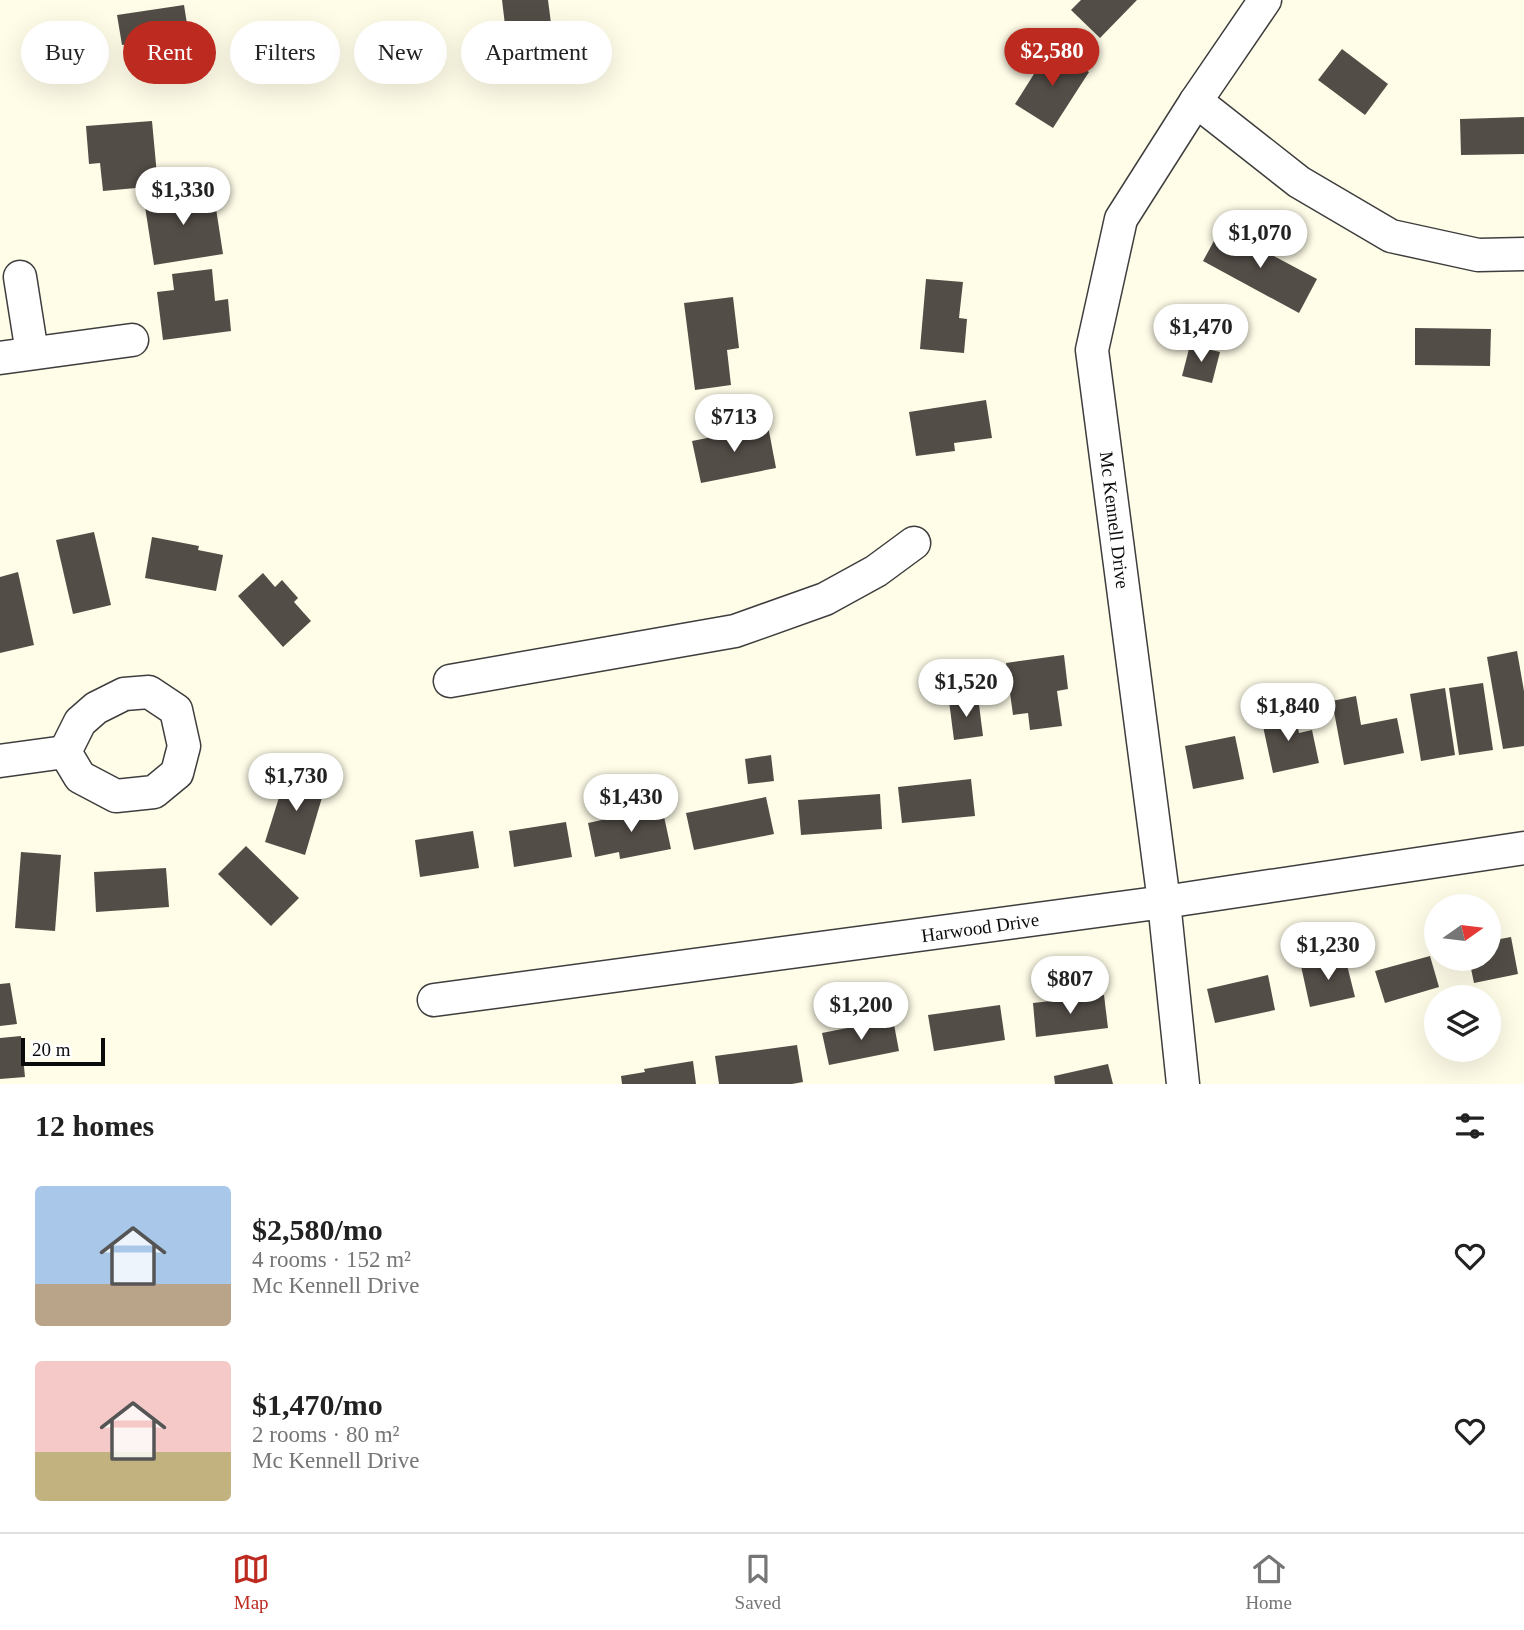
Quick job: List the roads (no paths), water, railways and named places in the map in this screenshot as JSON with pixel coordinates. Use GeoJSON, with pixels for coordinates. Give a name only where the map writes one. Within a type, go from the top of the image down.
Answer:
{"type":"FeatureCollection","features":[{"type":"Feature","properties":{"kind":"street","name":"Mc Kennell Drive"},"geometry":{"type":"LineString","coordinates":[[1183,1084],[1164,902],[1093,350],[1121,219],[1196,101],[1265,0]]}},
{"type":"Feature","properties":{"kind":"street"},"geometry":{"type":"LineString","coordinates":[[1196,101],[1298,182],[1391,236],[1478,256],[1524,254]]}},
{"type":"Feature","properties":{"kind":"street"},"geometry":{"type":"LineString","coordinates":[[20,276],[32,353]]}},
{"type":"Feature","properties":{"kind":"street"},"geometry":{"type":"LineString","coordinates":[[0,358],[132,340]]}},
{"type":"Feature","properties":{"kind":"street"},"geometry":{"type":"LineString","coordinates":[[450,681],[735,631],[825,599],[876,571],[914,542]]}},
{"type":"Feature","properties":{"kind":"street"},"geometry":{"type":"LineString","coordinates":[[0,761],[65,751]]}},
{"type":"Feature","properties":{"kind":"street","name":"Harwood Drive"},"geometry":{"type":"LineString","coordinates":[[434,1000],[1164,902],[1524,848]]}}]}
